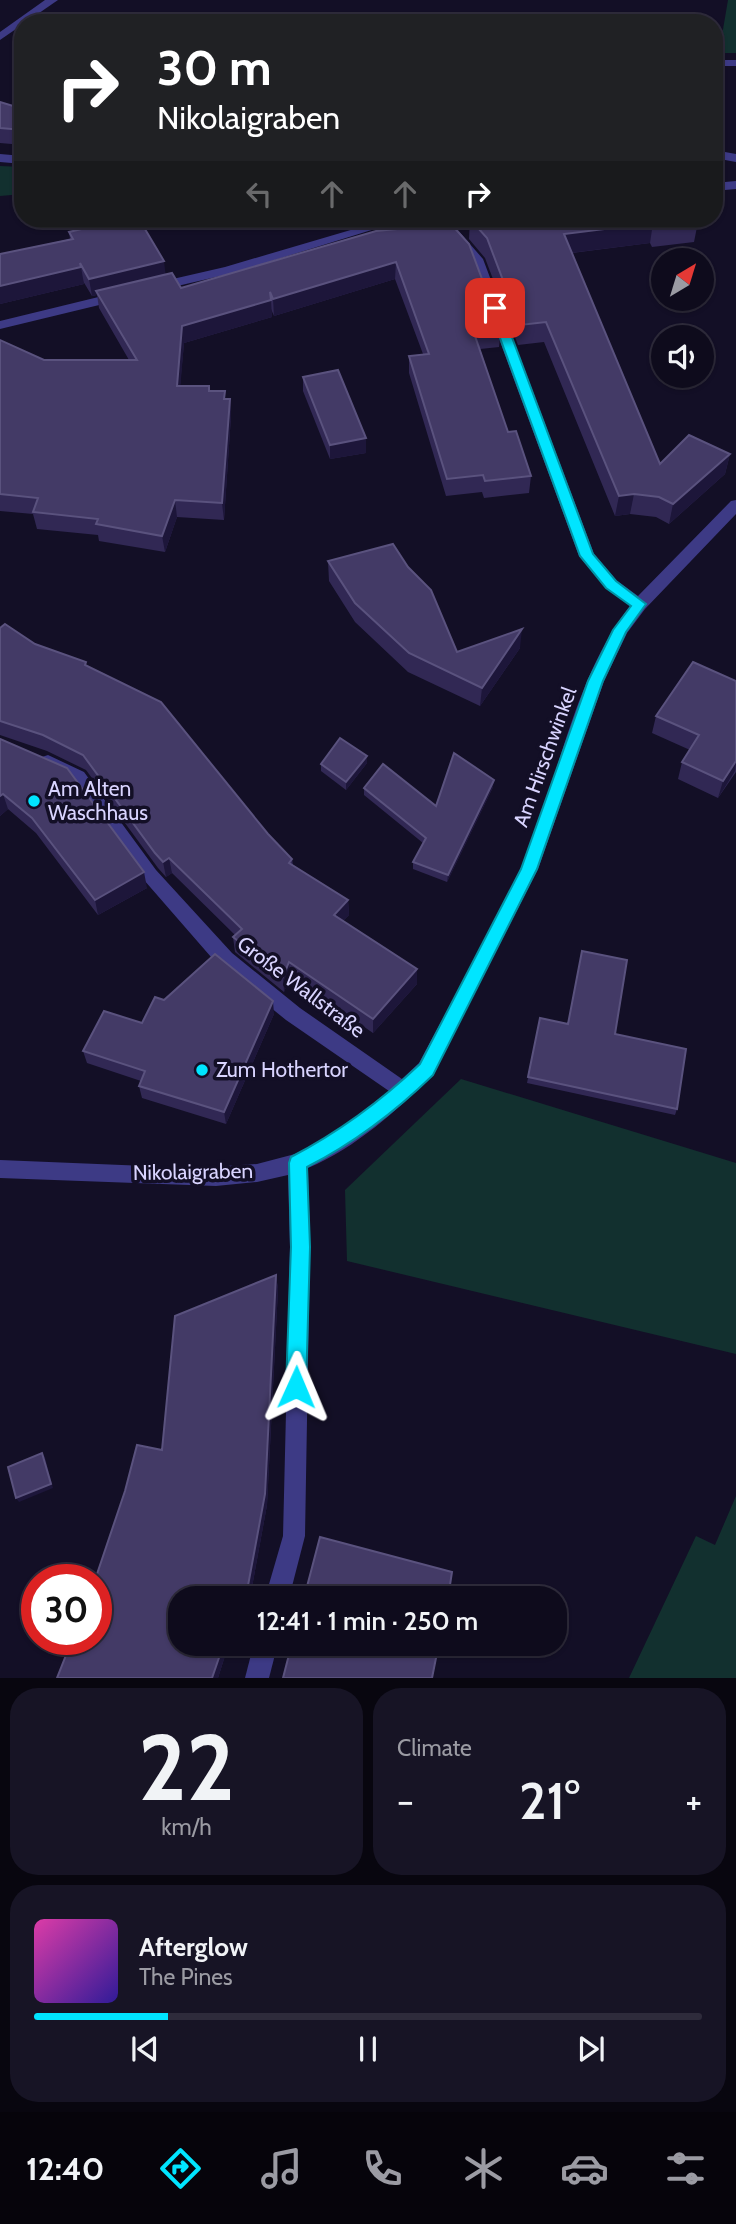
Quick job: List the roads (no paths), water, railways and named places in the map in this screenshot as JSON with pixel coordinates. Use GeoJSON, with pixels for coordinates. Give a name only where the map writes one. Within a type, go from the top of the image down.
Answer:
{"type":"FeatureCollection","features":[{"type":"Feature","properties":{"kind":"street"},"geometry":{"type":"LineString","coordinates":[[32,14],[52,0]]}},
{"type":"Feature","properties":{"kind":"street"},"geometry":{"type":"LineString","coordinates":[[0,325],[228,270],[370,228]]}},
{"type":"Feature","properties":{"kind":"street"},"geometry":{"type":"LineString","coordinates":[[448,228],[477,259],[587,556],[611,584],[639,604]]}},
{"type":"Feature","properties":{"kind":"street","name":"Am Hirschwinkel"},"geometry":{"type":"LineString","coordinates":[[404,1091],[426,1069],[529,869],[596,681],[620,630],[639,604],[736,505]]}},
{"type":"Feature","properties":{"kind":"street","name":"Große Wallstraße"},"geometry":{"type":"LineString","coordinates":[[30,754],[78,777],[150,876],[225,959],[293,1014],[404,1091]]}},
{"type":"Feature","properties":{"kind":"street","name":"Nikolaigraben"},"geometry":{"type":"LineString","coordinates":[[0,1169],[241,1176],[298,1163],[340,1140],[404,1091]]}},
{"type":"Feature","properties":{"kind":"street"},"geometry":{"type":"LineString","coordinates":[[280,1586],[293,1536],[300,1247],[298,1163]]}},
{"type":"Feature","properties":{"kind":"street"},"geometry":{"type":"LineString","coordinates":[[257,1678],[262,1656]]}},
{"type":"Feature","properties":{"kind":"place","name":"Am Alten Waschhaus"},"geometry":{"type":"Point","coordinates":[34,801]}},
{"type":"Feature","properties":{"kind":"place","name":"Zum Hothertor"},"geometry":{"type":"Point","coordinates":[202,1070]}}]}
